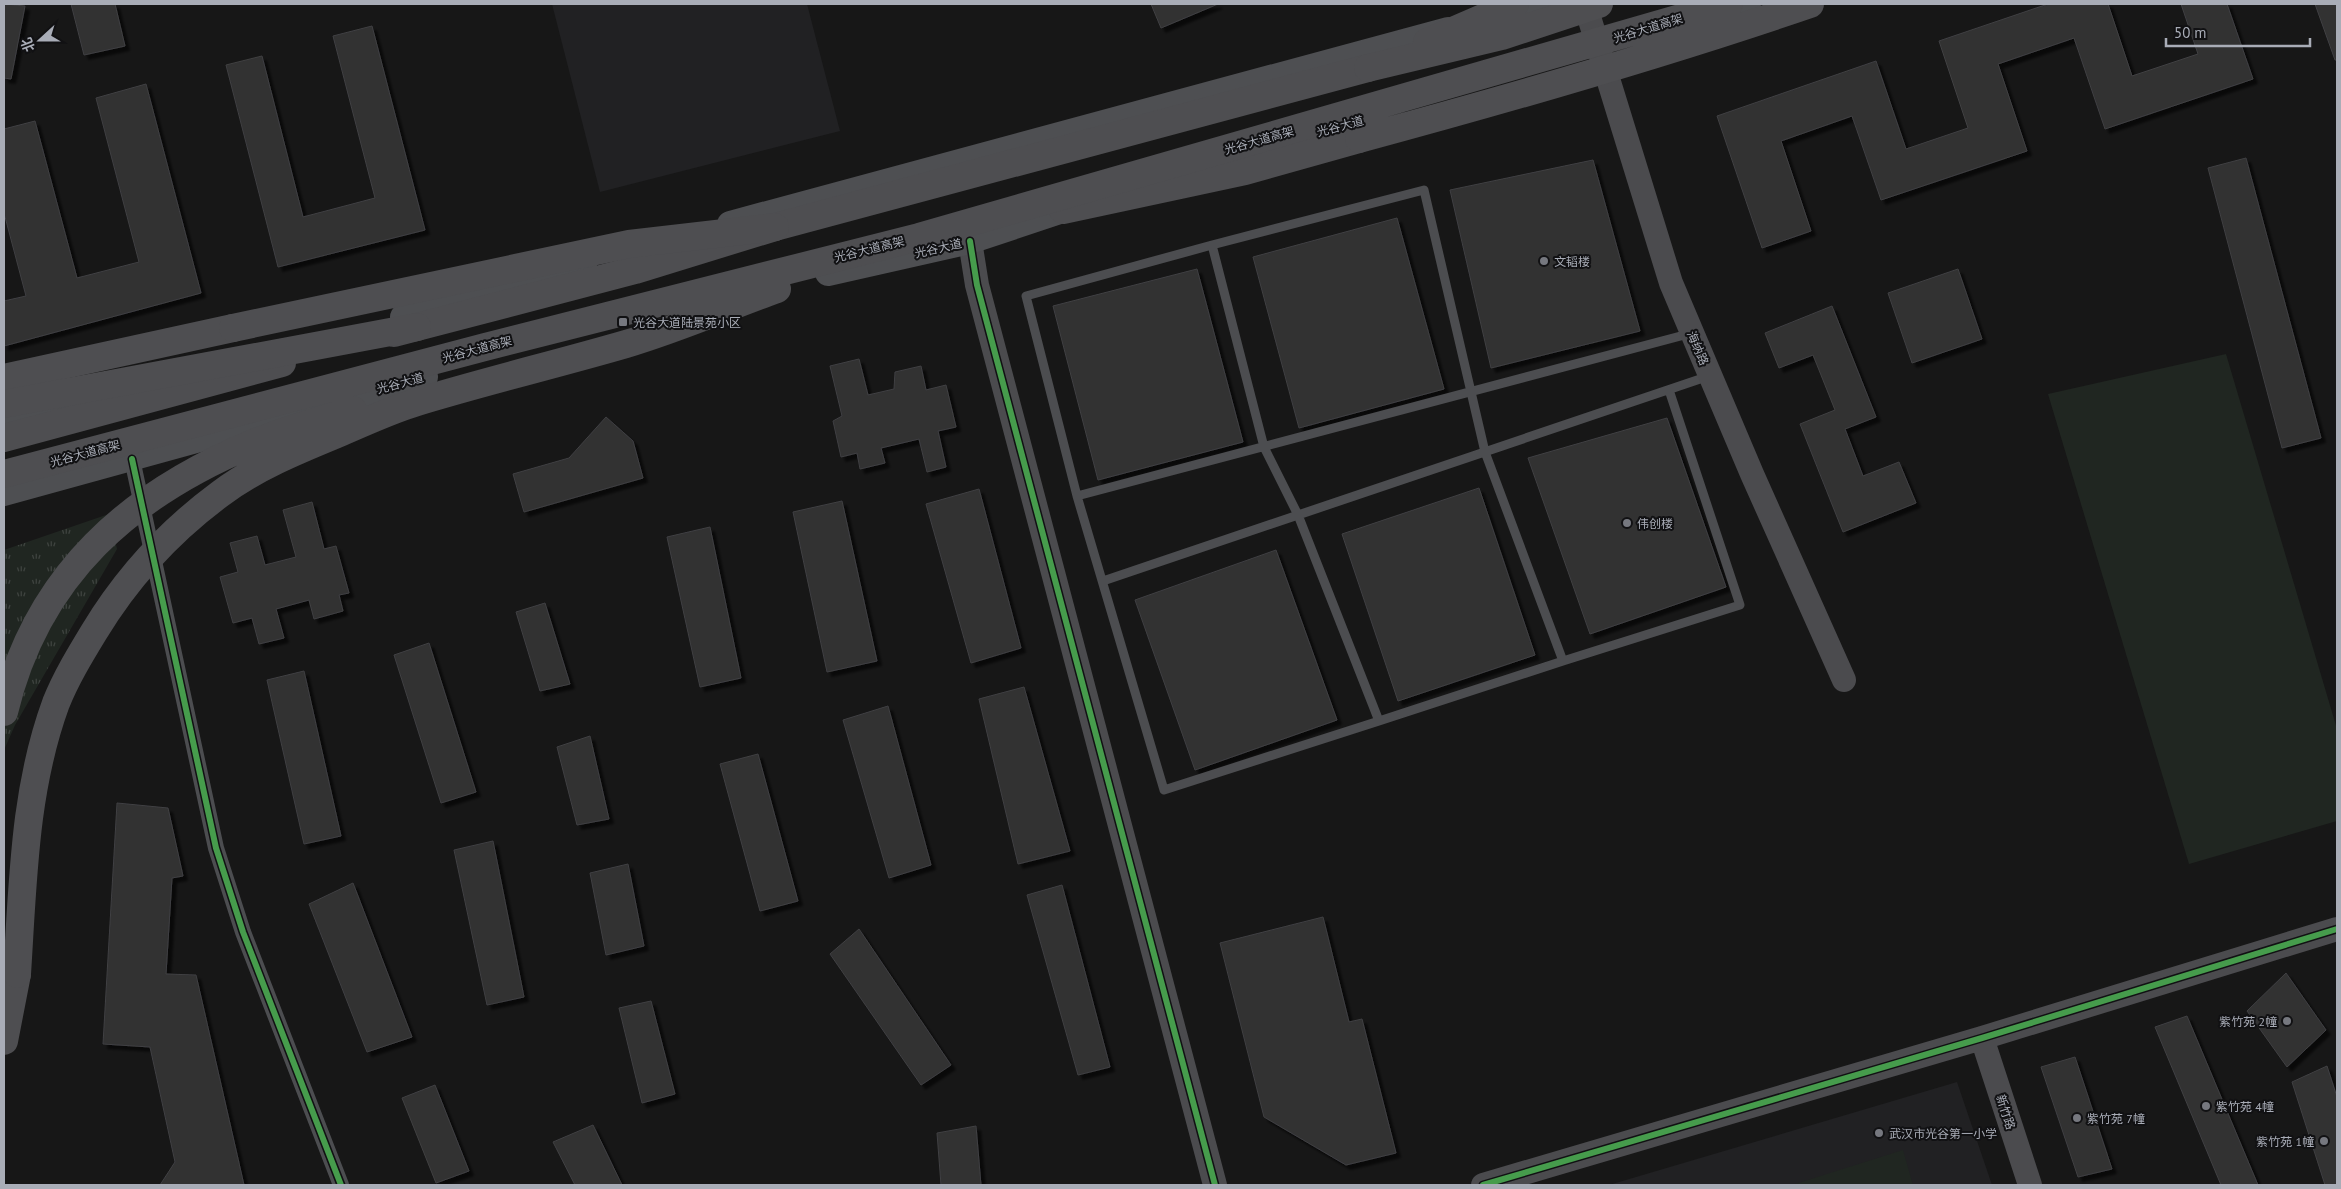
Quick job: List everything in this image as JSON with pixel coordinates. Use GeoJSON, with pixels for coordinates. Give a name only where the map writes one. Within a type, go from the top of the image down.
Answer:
{"type":"FeatureCollection","features":[{"type":"Feature","properties":{"kind":"highway"},"geometry":{"type":"LineString","coordinates":[[1368,68],[1515,4]]}},
{"type":"Feature","properties":{"kind":"highway"},"geometry":{"type":"LineString","coordinates":[[4,438],[635,270],[774,227],[1368,68],[1502,36],[1600,4]]}},
{"type":"Feature","properties":{"kind":"highway","name":"光谷大道高架"},"geometry":{"type":"LineString","coordinates":[[4,474],[495,344],[919,237],[1729,4]]}},
{"type":"Feature","properties":{"kind":"highway"},"geometry":{"type":"LineString","coordinates":[[1063,210],[1245,171],[1360,140],[1698,42],[1810,4]]}},
{"type":"Feature","properties":{"kind":"highway"},"geometry":{"type":"LineString","coordinates":[[4,378],[629,244],[774,227]]}},
{"type":"Feature","properties":{"kind":"highway"},"geometry":{"type":"LineString","coordinates":[[4,712],[31,634],[68,574],[89,550],[128,514],[162,490],[216,460],[276,435],[397,396],[919,237]]}},
{"type":"Feature","properties":{"kind":"highway"},"geometry":{"type":"LineString","coordinates":[[4,1041],[17,974],[30,802],[57,702],[70,673],[106,612],[150,557],[193,515],[222,492],[264,468],[312,444],[414,403],[630,343],[919,237]]}},
{"type":"Feature","properties":{"kind":"highway"},"geometry":{"type":"LineString","coordinates":[[4,404],[417,327]]}},
{"type":"Feature","properties":{"kind":"main road"},"geometry":{"type":"LineString","coordinates":[[4,421],[238,365],[760,215],[1545,4]]}},
{"type":"Feature","properties":{"kind":"main road","name":"光谷大道"},"geometry":{"type":"LineString","coordinates":[[4,493],[623,322],[970,241],[1207,162],[1406,108],[1601,52],[1748,4]]}},
{"type":"Feature","properties":{"kind":"street","name":"海纳路"},"geometry":{"type":"LineString","coordinates":[[1585,4],[1671,283],[1844,680]]}},
{"type":"Feature","properties":{"kind":"street"},"geometry":{"type":"LineString","coordinates":[[970,241],[977,285],[1215,1185]]}},
{"type":"Feature","properties":{"kind":"street"},"geometry":{"type":"LineString","coordinates":[[132,459],[216,848],[243,932],[341,1185]]}},
{"type":"Feature","properties":{"kind":"street"},"geometry":{"type":"LineString","coordinates":[[1482,1185],[1982,1038],[2337,929]]}},
{"type":"Feature","properties":{"kind":"street","name":"新竹路"},"geometry":{"type":"LineString","coordinates":[[1982,1038],[2030,1185]]}},
{"type":"Feature","properties":{"kind":"lane"},"geometry":{"type":"LineString","coordinates":[[1563,661],[1485,452],[1424,190],[1026,296],[1077,496],[1164,790],[1740,605],[1669,390]]}},
{"type":"Feature","properties":{"kind":"lane"},"geometry":{"type":"LineString","coordinates":[[1212,245],[1264,446],[1298,515],[1379,721]]}},
{"type":"Feature","properties":{"kind":"lane"},"geometry":{"type":"LineString","coordinates":[[1077,496],[1692,333]]}},
{"type":"Feature","properties":{"kind":"lane"},"geometry":{"type":"LineString","coordinates":[[1103,581],[1710,376]]}},
{"type":"Feature","properties":{"kind":"shaded area"},"geometry":{"type":"Polygon","coordinates":[[[552,4],[807,4],[840,131],[600,192],[552,4]]]}},
{"type":"Feature","properties":{"kind":"shaded area","name":"武汉市光谷第一小学"},"geometry":{"type":"Polygon","coordinates":[[[1957,1082],[1992,1185],[1609,1185],[1957,1082]]]}},
{"type":"Feature","properties":{"kind":"green space"},"geometry":{"type":"Polygon","coordinates":[[[2226,354],[2337,729],[2337,821],[2189,864],[2048,394],[2226,354]]]}},
{"type":"Feature","properties":{"kind":"green space"},"geometry":{"type":"Polygon","coordinates":[[[109,514],[117,549],[15,725],[4,750],[4,550],[109,514]]]}},
{"type":"Feature","properties":{"kind":"green space"},"geometry":{"type":"Polygon","coordinates":[[[1903,1150],[1913,1185],[1792,1185],[1903,1150]]]}},
{"type":"Feature","properties":{"kind":"building"},"geometry":{"type":"Polygon","coordinates":[[[4,4],[25,6],[11,79],[4,78],[4,4]]]}},
{"type":"Feature","properties":{"kind":"building"},"geometry":{"type":"Polygon","coordinates":[[[71,4],[115,4],[125,46],[84,55],[71,4]]]}},
{"type":"Feature","properties":{"kind":"building"},"geometry":{"type":"Polygon","coordinates":[[[1151,4],[1218,4],[1161,28],[1151,4]]]}},
{"type":"Feature","properties":{"kind":"building"},"geometry":{"type":"Polygon","coordinates":[[[2048,4],[2108,4],[2132,76],[2198,54],[2181,4],[2227,4],[2253,79],[2105,129],[2074,38],[1998,64],[2027,151],[1881,200],[1852,116],[1781,141],[1811,231],[1762,248],[1717,116],[1876,61],[1906,149],[1968,128],[1939,41],[2048,4]]]}},
{"type":"Feature","properties":{"kind":"building"},"geometry":{"type":"Polygon","coordinates":[[[2315,4],[2337,4],[2337,60],[2335,60],[2315,4]]]}},
{"type":"Feature","properties":{"kind":"building"},"geometry":{"type":"Polygon","coordinates":[[[372,26],[425,230],[278,267],[226,65],[262,56],[303,217],[375,198],[333,36],[372,26]]]}},
{"type":"Feature","properties":{"kind":"building"},"geometry":{"type":"Polygon","coordinates":[[[146,84],[201,293],[4,346],[4,301],[26,296],[4,213],[4,129],[35,121],[77,278],[139,262],[96,98],[146,84]]]}},
{"type":"Feature","properties":{"kind":"building"},"geometry":{"type":"Polygon","coordinates":[[[2246,158],[2321,438],[2282,448],[2208,168],[2246,158]]]}},
{"type":"Feature","properties":{"kind":"building","name":"文韬楼"},"geometry":{"type":"Polygon","coordinates":[[[1593,160],[1640,331],[1491,368],[1450,190],[1593,160]]]}},
{"type":"Feature","properties":{"kind":"building"},"geometry":{"type":"Polygon","coordinates":[[[1397,218],[1444,389],[1299,428],[1253,257],[1397,218]]]}},
{"type":"Feature","properties":{"kind":"building"},"geometry":{"type":"Polygon","coordinates":[[[1197,269],[1243,442],[1098,480],[1053,306],[1197,269]]]}},
{"type":"Feature","properties":{"kind":"building"},"geometry":{"type":"Polygon","coordinates":[[[1958,269],[1982,339],[1912,363],[1888,293],[1958,269]]]}},
{"type":"Feature","properties":{"kind":"building"},"geometry":{"type":"Polygon","coordinates":[[[1832,306],[1876,417],[1845,429],[1863,476],[1899,462],[1916,503],[1843,532],[1800,424],[1835,410],[1813,355],[1779,368],[1765,333],[1832,306]]]}},
{"type":"Feature","properties":{"kind":"building"},"geometry":{"type":"Polygon","coordinates":[[[859,359],[868,395],[894,389],[895,372],[921,366],[926,390],[946,385],[956,427],[938,431],[946,467],[927,472],[919,439],[881,448],[885,463],[860,469],[857,453],[841,457],[833,421],[842,416],[830,366],[859,359]]]}},
{"type":"Feature","properties":{"kind":"building"},"geometry":{"type":"Polygon","coordinates":[[[606,417],[633,441],[643,478],[524,512],[513,474],[569,458],[606,417]]]}},
{"type":"Feature","properties":{"kind":"building","name":"伟创楼"},"geometry":{"type":"Polygon","coordinates":[[[1667,418],[1726,587],[1590,634],[1528,458],[1667,418]]]}},
{"type":"Feature","properties":{"kind":"building"},"geometry":{"type":"Polygon","coordinates":[[[1479,488],[1535,655],[1398,701],[1342,534],[1479,488]]]}},
{"type":"Feature","properties":{"kind":"building"},"geometry":{"type":"Polygon","coordinates":[[[979,489],[1021,648],[971,663],[926,504],[979,489]]]}},
{"type":"Feature","properties":{"kind":"building"},"geometry":{"type":"Polygon","coordinates":[[[842,501],[877,661],[827,672],[793,512],[842,501]]]}},
{"type":"Feature","properties":{"kind":"building"},"geometry":{"type":"Polygon","coordinates":[[[312,502],[324,549],[336,546],[349,593],[339,595],[343,611],[314,619],[309,600],[276,609],[284,638],[259,644],[252,618],[233,623],[220,577],[238,572],[230,543],[257,536],[265,565],[296,557],[283,510],[312,502]]]}},
{"type":"Feature","properties":{"kind":"building"},"geometry":{"type":"Polygon","coordinates":[[[710,527],[741,678],[700,687],[667,537],[710,527]]]}},
{"type":"Feature","properties":{"kind":"building"},"geometry":{"type":"Polygon","coordinates":[[[1276,550],[1337,720],[1195,770],[1135,600],[1276,550]]]}},
{"type":"Feature","properties":{"kind":"building"},"geometry":{"type":"Polygon","coordinates":[[[545,603],[570,684],[540,691],[516,612],[545,603]]]}},
{"type":"Feature","properties":{"kind":"building"},"geometry":{"type":"Polygon","coordinates":[[[429,643],[476,792],[441,803],[394,655],[429,643]]]}},
{"type":"Feature","properties":{"kind":"building"},"geometry":{"type":"Polygon","coordinates":[[[304,671],[341,836],[304,844],[267,680],[304,671]]]}},
{"type":"Feature","properties":{"kind":"building"},"geometry":{"type":"Polygon","coordinates":[[[1024,687],[1070,851],[1018,864],[979,699],[1024,687]]]}},
{"type":"Feature","properties":{"kind":"building"},"geometry":{"type":"Polygon","coordinates":[[[888,706],[931,865],[889,878],[843,720],[888,706]]]}},
{"type":"Feature","properties":{"kind":"building"},"geometry":{"type":"Polygon","coordinates":[[[590,736],[609,819],[577,825],[557,747],[590,736]]]}},
{"type":"Feature","properties":{"kind":"building"},"geometry":{"type":"Polygon","coordinates":[[[758,754],[798,901],[760,911],[720,764],[758,754]]]}},
{"type":"Feature","properties":{"kind":"building"},"geometry":{"type":"Polygon","coordinates":[[[117,803],[168,808],[183,876],[172,878],[166,974],[196,975],[244,1185],[160,1185],[175,1162],[150,1047],[103,1044],[117,803]]]}},
{"type":"Feature","properties":{"kind":"building"},"geometry":{"type":"Polygon","coordinates":[[[493,841],[524,997],[487,1005],[454,850],[493,841]]]}},
{"type":"Feature","properties":{"kind":"building"},"geometry":{"type":"Polygon","coordinates":[[[628,864],[644,946],[606,955],[590,873],[628,864]]]}},
{"type":"Feature","properties":{"kind":"building"},"geometry":{"type":"Polygon","coordinates":[[[353,883],[412,1037],[367,1052],[309,904],[353,883]]]}},
{"type":"Feature","properties":{"kind":"building"},"geometry":{"type":"Polygon","coordinates":[[[1062,885],[1110,1067],[1078,1075],[1027,895],[1062,885]]]}},
{"type":"Feature","properties":{"kind":"building"},"geometry":{"type":"Polygon","coordinates":[[[1323,917],[1349,1022],[1362,1019],[1396,1153],[1346,1165],[1264,1117],[1220,943],[1323,917]]]}},
{"type":"Feature","properties":{"kind":"building"},"geometry":{"type":"Polygon","coordinates":[[[859,929],[951,1065],[921,1085],[830,954],[859,929]]]}},
{"type":"Feature","properties":{"kind":"building","name":"紫竹苑 2幢"},"geometry":{"type":"Polygon","coordinates":[[[2286,973],[2326,1030],[2287,1067],[2247,1011],[2286,973]]]}},
{"type":"Feature","properties":{"kind":"building"},"geometry":{"type":"Polygon","coordinates":[[[651,1001],[675,1094],[642,1103],[619,1008],[651,1001]]]}},
{"type":"Feature","properties":{"kind":"building","name":"紫竹苑 4幢"},"geometry":{"type":"Polygon","coordinates":[[[2187,1016],[2258,1185],[2221,1185],[2155,1027],[2187,1016]]]}},
{"type":"Feature","properties":{"kind":"building","name":"紫竹苑 7幢"},"geometry":{"type":"Polygon","coordinates":[[[2075,1057],[2112,1169],[2078,1177],[2041,1067],[2075,1057]]]}},
{"type":"Feature","properties":{"kind":"building","name":"紫竹苑 1幢"},"geometry":{"type":"Polygon","coordinates":[[[2327,1066],[2337,1097],[2337,1185],[2325,1185],[2292,1082],[2327,1066]]]}},
{"type":"Feature","properties":{"kind":"building"},"geometry":{"type":"Polygon","coordinates":[[[435,1085],[469,1171],[436,1183],[402,1098],[435,1085]]]}},
{"type":"Feature","properties":{"kind":"building"},"geometry":{"type":"Polygon","coordinates":[[[593,1125],[622,1185],[575,1185],[553,1142],[593,1125]]]}},
{"type":"Feature","properties":{"kind":"building"},"geometry":{"type":"Polygon","coordinates":[[[976,1126],[981,1185],[941,1185],[937,1133],[976,1126]]]}},
{"type":"Feature","properties":{"kind":"cycle path"},"geometry":{"type":"LineString","coordinates":[[970,241],[977,285],[1215,1185]]}},
{"type":"Feature","properties":{"kind":"cycle path"},"geometry":{"type":"LineString","coordinates":[[132,459],[216,848],[243,932],[341,1185]]}},
{"type":"Feature","properties":{"kind":"cycle path"},"geometry":{"type":"LineString","coordinates":[[1483,1185],[1982,1038],[2337,929]]}},
{"type":"Feature","properties":{"kind":"place","name":"文韬楼"},"geometry":{"type":"Point","coordinates":[1544,261]}},
{"type":"Feature","properties":{"kind":"place","name":"光谷大道陆景苑小区"},"geometry":{"type":"Point","coordinates":[623,322]}},
{"type":"Feature","properties":{"kind":"place","name":"伟创楼"},"geometry":{"type":"Point","coordinates":[1627,523]}},
{"type":"Feature","properties":{"kind":"place","name":"紫竹苑 2幢"},"geometry":{"type":"Point","coordinates":[2287,1021]}},
{"type":"Feature","properties":{"kind":"place","name":"紫竹苑 4幢"},"geometry":{"type":"Point","coordinates":[2206,1106]}},
{"type":"Feature","properties":{"kind":"place","name":"紫竹苑 7幢"},"geometry":{"type":"Point","coordinates":[2077,1118]}},
{"type":"Feature","properties":{"kind":"place","name":"武汉市光谷第一小学"},"geometry":{"type":"Point","coordinates":[1879,1133]}},
{"type":"Feature","properties":{"kind":"place","name":"紫竹苑 1幢"},"geometry":{"type":"Point","coordinates":[2324,1141]}}]}
